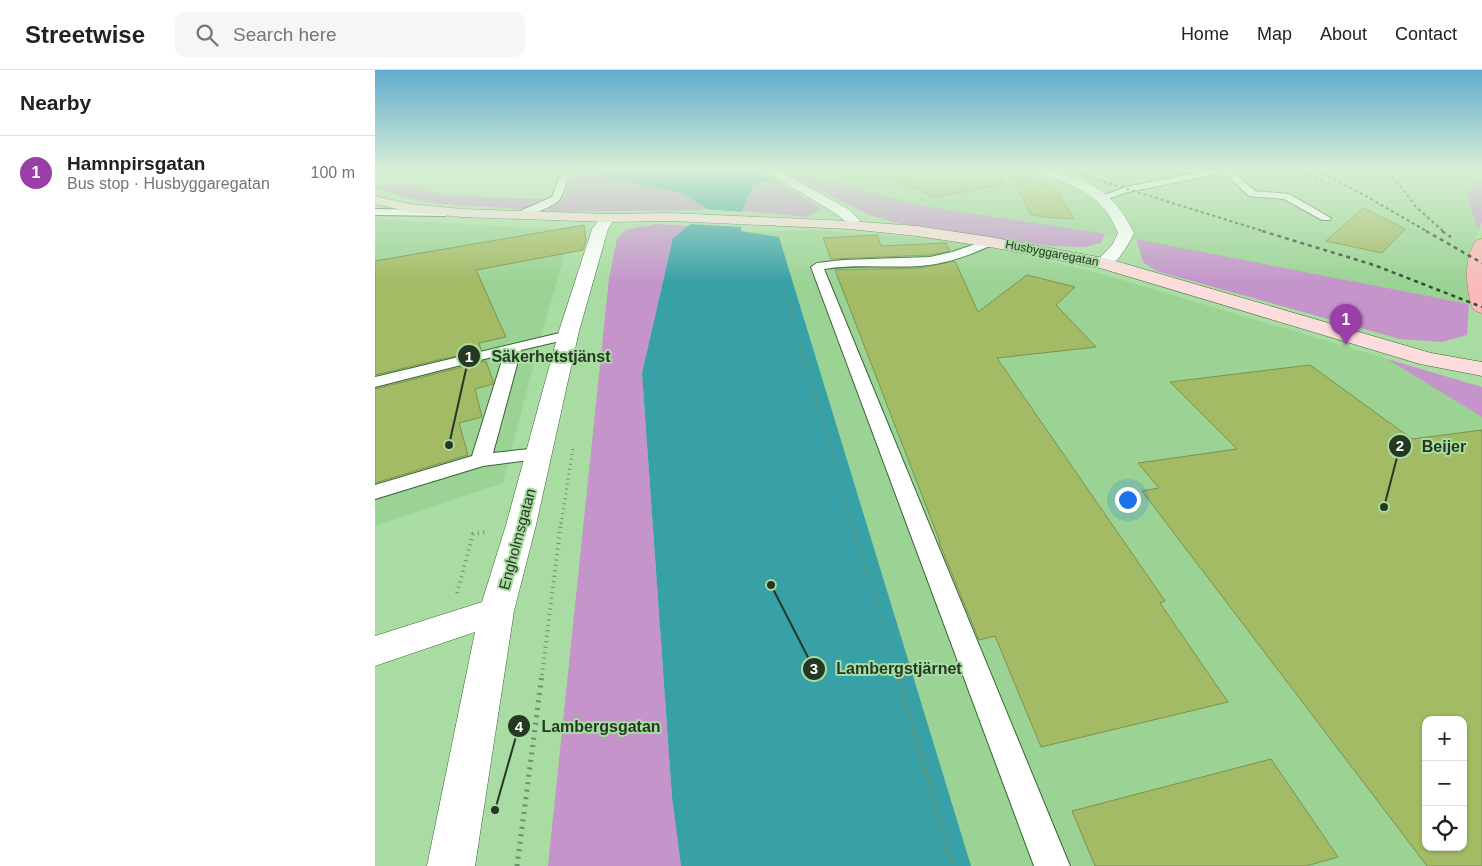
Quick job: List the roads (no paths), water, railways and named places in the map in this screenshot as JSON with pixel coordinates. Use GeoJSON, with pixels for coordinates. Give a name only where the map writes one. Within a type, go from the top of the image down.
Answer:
{"type":"FeatureCollection","features":[{"type":"Feature","properties":{"kind":"main road"},"geometry":{"type":"LineString","coordinates":[[1482,244],[1477,255],[1475,282],[1482,308]]}},
{"type":"Feature","properties":{"kind":"street","name":"Husbyggaregatan"},"geometry":{"type":"LineString","coordinates":[[412,208],[517,216],[671,217],[782,221],[917,231],[991,242],[1103,263],[1428,359],[1482,369]]}},
{"type":"Feature","properties":{"kind":"street"},"geometry":{"type":"LineString","coordinates":[[836,208],[853,220],[849,225]]}},
{"type":"Feature","properties":{"kind":"street"},"geometry":{"type":"LineString","coordinates":[[1103,263],[1119,247],[1126,232],[1121,218],[1113,208]]}},
{"type":"Feature","properties":{"kind":"street","name":"Engholmsgatan"},"geometry":{"type":"LineString","coordinates":[[451,866],[497,611],[539,454],[568,335],[599,229],[608,218]]}},
{"type":"Feature","properties":{"kind":"street"},"geometry":{"type":"LineString","coordinates":[[375,651],[497,611]]}},
{"type":"Feature","properties":{"kind":"lane"},"geometry":{"type":"LineString","coordinates":[[517,216],[538,208]]}},
{"type":"Feature","properties":{"kind":"lane"},"geometry":{"type":"LineString","coordinates":[[1308,208],[1325,218]]}},
{"type":"Feature","properties":{"kind":"lane"},"geometry":{"type":"LineString","coordinates":[[375,212],[462,213]]}},
{"type":"Feature","properties":{"kind":"lane"},"geometry":{"type":"LineString","coordinates":[[991,242],[959,255],[922,262],[839,262],[817,267],[1052,866]]}},
{"type":"Feature","properties":{"kind":"lane"},"geometry":{"type":"LineString","coordinates":[[375,382],[568,335]]}},
{"type":"Feature","properties":{"kind":"lane"},"geometry":{"type":"LineString","coordinates":[[481,460],[515,347]]}},
{"type":"Feature","properties":{"kind":"lane"},"geometry":{"type":"LineString","coordinates":[[375,492],[481,460],[539,454]]}},
{"type":"Feature","properties":{"kind":"water"},"geometry":{"type":"Polygon","coordinates":[[[706,208],[743,208],[741,231],[779,237],[971,866],[681,866],[672,797],[642,373],[673,238],[709,210],[706,208]]]}},
{"type":"Feature","properties":{"kind":"railway"},"geometry":{"type":"LineString","coordinates":[[1189,208],[1266,232]]}},
{"type":"Feature","properties":{"kind":"railway"},"geometry":{"type":"LineString","coordinates":[[1387,208],[1428,232]]}},
{"type":"Feature","properties":{"kind":"railway"},"geometry":{"type":"LineString","coordinates":[[1417,208],[1444,232]]}},
{"type":"Feature","properties":{"kind":"railway"},"geometry":{"type":"LineString","coordinates":[[1262,231],[1374,265],[1482,307]]}},
{"type":"Feature","properties":{"kind":"railway"},"geometry":{"type":"LineString","coordinates":[[1426,231],[1482,263]]}},
{"type":"Feature","properties":{"kind":"railway"},"geometry":{"type":"LineString","coordinates":[[1442,231],[1451,237]]}},
{"type":"Feature","properties":{"kind":"place","name":"Hamnpirsgatan"},"geometry":{"type":"Point","coordinates":[1346,345]}},
{"type":"Feature","properties":{"kind":"place","name":"Säkerhetstjänst"},"geometry":{"type":"Point","coordinates":[449,445]}},
{"type":"Feature","properties":{"kind":"place","name":"Beijer"},"geometry":{"type":"Point","coordinates":[1384,507]}},
{"type":"Feature","properties":{"kind":"place","name":"Lambergstjärnet"},"geometry":{"type":"Point","coordinates":[771,585]}},
{"type":"Feature","properties":{"kind":"place","name":"Lambergsgatan"},"geometry":{"type":"Point","coordinates":[495,810]}}]}
